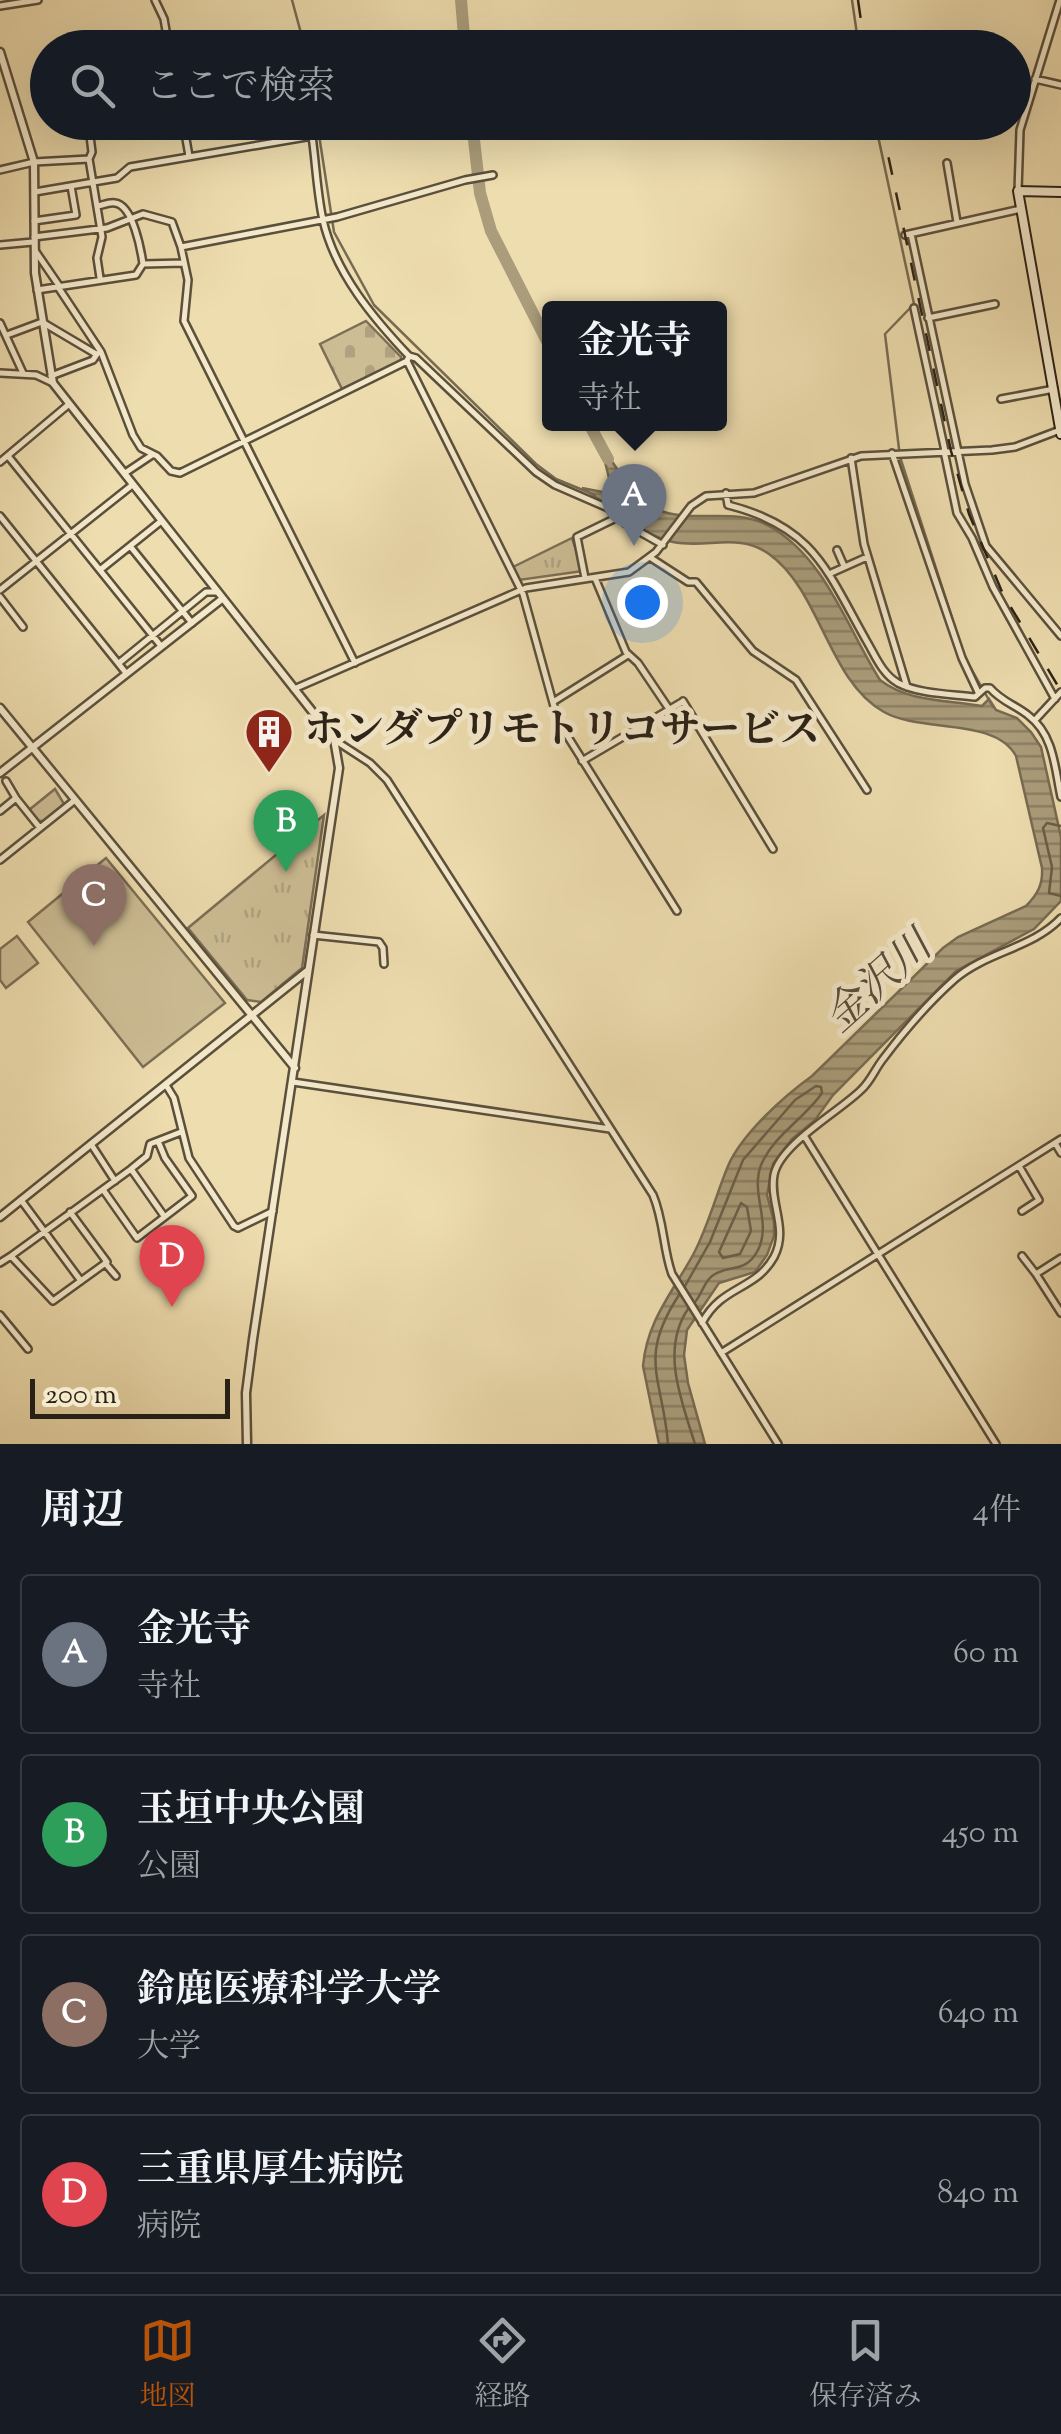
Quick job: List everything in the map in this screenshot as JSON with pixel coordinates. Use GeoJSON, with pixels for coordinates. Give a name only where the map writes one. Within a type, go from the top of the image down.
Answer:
{"type":"FeatureCollection","features":[{"type":"Feature","properties":{"kind":"main road"},"geometry":{"type":"LineString","coordinates":[[1060,432],[1057,393],[1018,190],[1061,192]]}},
{"type":"Feature","properties":{"kind":"street"},"geometry":{"type":"LineString","coordinates":[[0,6],[38,0]]}},
{"type":"Feature","properties":{"kind":"street"},"geometry":{"type":"LineString","coordinates":[[155,0],[166,30]]}},
{"type":"Feature","properties":{"kind":"street"},"geometry":{"type":"LineString","coordinates":[[1031,93],[1060,0]]}},
{"type":"Feature","properties":{"kind":"street"},"geometry":{"type":"LineString","coordinates":[[0,52],[34,162],[36,290],[52,380],[131,486],[334,739],[387,780],[657,1206],[672,1274],[778,1444]]}},
{"type":"Feature","properties":{"kind":"street"},"geometry":{"type":"LineString","coordinates":[[1035,79],[1061,85]]}},
{"type":"Feature","properties":{"kind":"street"},"geometry":{"type":"LineString","coordinates":[[90,140],[92,152],[88,159],[102,228],[100,278]]}},
{"type":"Feature","properties":{"kind":"street"},"geometry":{"type":"LineString","coordinates":[[186,140],[189,156]]}},
{"type":"Feature","properties":{"kind":"street"},"geometry":{"type":"LineString","coordinates":[[36,192],[117,178],[130,167],[287,140]]}},
{"type":"Feature","properties":{"kind":"street"},"geometry":{"type":"LineString","coordinates":[[313,140],[323,220],[330,242],[363,303],[408,359],[520,590],[558,721],[677,911]]}},
{"type":"Feature","properties":{"kind":"street"},"geometry":{"type":"LineString","coordinates":[[1018,190],[1020,140]]}},
{"type":"Feature","properties":{"kind":"street"},"geometry":{"type":"LineString","coordinates":[[0,170],[34,162],[88,159]]}},
{"type":"Feature","properties":{"kind":"street"},"geometry":{"type":"LineString","coordinates":[[947,163],[957,222]]}},
{"type":"Feature","properties":{"kind":"street"},"geometry":{"type":"LineString","coordinates":[[181,247],[210,238],[337,217],[468,179],[493,176]]}},
{"type":"Feature","properties":{"kind":"street"},"geometry":{"type":"LineString","coordinates":[[34,221],[76,215],[71,186]]}},
{"type":"Feature","properties":{"kind":"street"},"geometry":{"type":"LineString","coordinates":[[36,290],[136,275],[142,264],[137,233],[117,203],[98,206]]}},
{"type":"Feature","properties":{"kind":"street"},"geometry":{"type":"LineString","coordinates":[[1020,209],[908,234],[957,450],[986,546],[1061,636]]}},
{"type":"Feature","properties":{"kind":"street"},"geometry":{"type":"LineString","coordinates":[[0,245],[34,243],[102,228],[142,214],[169,219],[176,227],[188,280],[184,322],[355,663]]}},
{"type":"Feature","properties":{"kind":"street"},"geometry":{"type":"LineString","coordinates":[[34,243],[98,353],[132,434],[141,448],[171,471],[180,474],[416,358],[536,472],[555,485],[601,504],[663,545]]}},
{"type":"Feature","properties":{"kind":"street"},"geometry":{"type":"LineString","coordinates":[[142,264],[184,263]]}},
{"type":"Feature","properties":{"kind":"street"},"geometry":{"type":"LineString","coordinates":[[928,318],[995,304]]}},
{"type":"Feature","properties":{"kind":"street"},"geometry":{"type":"LineString","coordinates":[[914,308],[957,513],[1054,699]]}},
{"type":"Feature","properties":{"kind":"street"},"geometry":{"type":"LineString","coordinates":[[8,335],[42,322],[98,353]]}},
{"type":"Feature","properties":{"kind":"street"},"geometry":{"type":"LineString","coordinates":[[0,323],[24,373]]}},
{"type":"Feature","properties":{"kind":"street"},"geometry":{"type":"LineString","coordinates":[[0,373],[24,373],[52,380],[98,353]]}},
{"type":"Feature","properties":{"kind":"street"},"geometry":{"type":"LineString","coordinates":[[1000,399],[1057,393]]}},
{"type":"Feature","properties":{"kind":"street"},"geometry":{"type":"LineString","coordinates":[[0,462],[68,405]]}},
{"type":"Feature","properties":{"kind":"street"},"geometry":{"type":"LineString","coordinates":[[294,689],[520,590],[629,572],[650,558],[706,496],[754,494],[851,458],[1015,447],[1060,432]]}},
{"type":"Feature","properties":{"kind":"street"},"geometry":{"type":"LineString","coordinates":[[897,452],[962,658],[981,690]]}},
{"type":"Feature","properties":{"kind":"street"},"geometry":{"type":"LineString","coordinates":[[122,474],[152,455]]}},
{"type":"Feature","properties":{"kind":"street"},"geometry":{"type":"LineString","coordinates":[[8,456],[161,646]]}},
{"type":"Feature","properties":{"kind":"street"},"geometry":{"type":"LineString","coordinates":[[851,458],[867,557],[907,687]]}},
{"type":"Feature","properties":{"kind":"street"},"geometry":{"type":"LineString","coordinates":[[23,627],[0,594],[131,486]]}},
{"type":"Feature","properties":{"kind":"street"},"geometry":{"type":"LineString","coordinates":[[726,493],[728,505],[777,520],[800,538],[829,574],[893,680],[907,687],[975,698],[981,690],[990,688],[1001,701],[1035,720],[1049,740],[1061,797]]}},
{"type":"Feature","properties":{"kind":"street"},"geometry":{"type":"LineString","coordinates":[[0,516],[126,674]]}},
{"type":"Feature","properties":{"kind":"street"},"geometry":{"type":"LineString","coordinates":[[585,579],[577,537],[618,517]]}},
{"type":"Feature","properties":{"kind":"street"},"geometry":{"type":"LineString","coordinates":[[100,570],[160,522]]}},
{"type":"Feature","properties":{"kind":"street"},"geometry":{"type":"LineString","coordinates":[[130,546],[192,622]]}},
{"type":"Feature","properties":{"kind":"street"},"geometry":{"type":"LineString","coordinates":[[837,550],[844,567]]}},
{"type":"Feature","properties":{"kind":"street"},"geometry":{"type":"LineString","coordinates":[[829,574],[867,557]]}},
{"type":"Feature","properties":{"kind":"street"},"geometry":{"type":"LineString","coordinates":[[650,558],[665,570],[696,582],[753,651],[796,680],[867,790]]}},
{"type":"Feature","properties":{"kind":"street"},"geometry":{"type":"LineString","coordinates":[[596,578],[628,655],[638,662],[669,710]]}},
{"type":"Feature","properties":{"kind":"street"},"geometry":{"type":"LineString","coordinates":[[118,664],[206,592],[219,595]]}},
{"type":"Feature","properties":{"kind":"street"},"geometry":{"type":"LineString","coordinates":[[0,773],[192,622],[219,595]]}},
{"type":"Feature","properties":{"kind":"street"},"geometry":{"type":"LineString","coordinates":[[553,702],[628,655]]}},
{"type":"Feature","properties":{"kind":"street"},"geometry":{"type":"LineString","coordinates":[[1035,720],[1061,692]]}},
{"type":"Feature","properties":{"kind":"street"},"geometry":{"type":"LineString","coordinates":[[582,761],[684,701],[773,849]]}},
{"type":"Feature","properties":{"kind":"street"},"geometry":{"type":"LineString","coordinates":[[0,708],[296,1069]]}},
{"type":"Feature","properties":{"kind":"street"},"geometry":{"type":"LineString","coordinates":[[247,1444],[246,1393],[339,768],[334,739]]}},
{"type":"Feature","properties":{"kind":"street"},"geometry":{"type":"LineString","coordinates":[[6,781],[40,828]]}},
{"type":"Feature","properties":{"kind":"street"},"geometry":{"type":"LineString","coordinates":[[0,812],[16,798]]}},
{"type":"Feature","properties":{"kind":"street"},"geometry":{"type":"LineString","coordinates":[[0,860],[75,800]]}},
{"type":"Feature","properties":{"kind":"street"},"geometry":{"type":"LineString","coordinates":[[701,1321],[718,1299],[758,1277],[772,1260],[781,1234],[775,1172],[789,1151],[869,1082],[897,1042],[954,980],[981,962],[1048,930],[1061,918]]}},
{"type":"Feature","properties":{"kind":"street"},"geometry":{"type":"LineString","coordinates":[[314,935],[378,942],[382,944],[384,964]]}},
{"type":"Feature","properties":{"kind":"street"},"geometry":{"type":"LineString","coordinates":[[0,1217],[308,970]]}},
{"type":"Feature","properties":{"kind":"street"},"geometry":{"type":"LineString","coordinates":[[294,1082],[610,1129]]}},
{"type":"Feature","properties":{"kind":"street"},"geometry":{"type":"LineString","coordinates":[[166,1084],[174,1098],[189,1158],[234,1226],[238,1228],[273,1211]]}},
{"type":"Feature","properties":{"kind":"street"},"geometry":{"type":"LineString","coordinates":[[0,1263],[131,1170],[147,1156],[150,1144],[181,1132]]}},
{"type":"Feature","properties":{"kind":"street"},"geometry":{"type":"LineString","coordinates":[[805,1137],[996,1444]]}},
{"type":"Feature","properties":{"kind":"street"},"geometry":{"type":"LineString","coordinates":[[104,1190],[137,1238],[192,1196],[158,1141]]}},
{"type":"Feature","properties":{"kind":"street"},"geometry":{"type":"LineString","coordinates":[[721,1353],[1058,1141],[1061,1153]]}},
{"type":"Feature","properties":{"kind":"street"},"geometry":{"type":"LineString","coordinates":[[91,1144],[115,1181]]}},
{"type":"Feature","properties":{"kind":"street"},"geometry":{"type":"LineString","coordinates":[[1019,1166],[1040,1200],[1022,1211]]}},
{"type":"Feature","properties":{"kind":"street"},"geometry":{"type":"LineString","coordinates":[[131,1170],[165,1217]]}},
{"type":"Feature","properties":{"kind":"street"},"geometry":{"type":"LineString","coordinates":[[21,1200],[82,1280]]}},
{"type":"Feature","properties":{"kind":"street"},"geometry":{"type":"LineString","coordinates":[[70,1212],[116,1276]]}},
{"type":"Feature","properties":{"kind":"street"},"geometry":{"type":"LineString","coordinates":[[11,1256],[53,1301],[106,1263]]}},
{"type":"Feature","properties":{"kind":"street"},"geometry":{"type":"LineString","coordinates":[[1022,1256],[1061,1314]]}},
{"type":"Feature","properties":{"kind":"street"},"geometry":{"type":"LineString","coordinates":[[1036,1274],[1061,1258]]}},
{"type":"Feature","properties":{"kind":"street"},"geometry":{"type":"LineString","coordinates":[[0,1315],[28,1349]]}},
{"type":"Feature","properties":{"kind":"green space"},"geometry":{"type":"Polygon","coordinates":[[[366,321],[401,361],[342,389],[320,344],[366,321]]]}},
{"type":"Feature","properties":{"kind":"green space"},"geometry":{"type":"Polygon","coordinates":[[[572,538],[583,571],[519,580],[513,567],[572,538]]]}},
{"type":"Feature","properties":{"kind":"green space"},"geometry":{"type":"Polygon","coordinates":[[[55,789],[64,804],[38,821],[29,810],[55,789]]]}},
{"type":"Feature","properties":{"kind":"green space"},"geometry":{"type":"Polygon","coordinates":[[[324,815],[302,968],[261,1002],[247,1000],[188,928],[324,815]]]}},
{"type":"Feature","properties":{"kind":"green space"},"geometry":{"type":"Polygon","coordinates":[[[106,858],[225,1003],[143,1067],[28,922],[106,858]]]}},
{"type":"Feature","properties":{"kind":"green space"},"geometry":{"type":"Polygon","coordinates":[[[17,936],[38,963],[6,988],[0,980],[0,949],[17,936]]]}},
{"type":"Feature","properties":{"kind":"water"},"geometry":{"type":"Polygon","coordinates":[[[601,446],[632,489],[656,509],[684,516],[756,520],[788,539],[820,575],[880,680],[902,692],[926,698],[982,706],[989,699],[996,710],[1017,718],[1041,747],[1061,837],[1061,901],[1034,929],[956,971],[833,1095],[773,1164],[767,1195],[774,1236],[767,1255],[755,1272],[719,1283],[687,1330],[684,1355],[688,1383],[705,1444],[659,1444],[643,1366],[655,1320],[699,1243],[734,1154],[765,1116],[812,1076],[943,948],[958,937],[1026,906],[1039,889],[1042,868],[1016,756],[1006,744],[975,730],[917,722],[884,712],[865,698],[850,679],[801,590],[769,554],[758,547],[734,542],[686,544],[661,538],[582,488],[613,494],[601,446]]]}},
{"type":"Feature","properties":{"kind":"waterway"},"geometry":{"type":"LineString","coordinates":[[292,0],[300,30]]}},
{"type":"Feature","properties":{"kind":"waterway","name":"金沢川"},"geometry":{"type":"LineString","coordinates":[[461,0],[464,30]]}},
{"type":"Feature","properties":{"kind":"waterway"},"geometry":{"type":"LineString","coordinates":[[852,0],[856,30]]}},
{"type":"Feature","properties":{"kind":"waterway"},"geometry":{"type":"LineString","coordinates":[[320,140],[334,232],[374,305],[536,464],[556,479],[595,495]]}},
{"type":"Feature","properties":{"kind":"waterway","name":"金沢川"},"geometry":{"type":"LineString","coordinates":[[474,140],[480,193],[491,231],[542,331]]}},
{"type":"Feature","properties":{"kind":"waterway"},"geometry":{"type":"LineString","coordinates":[[879,140],[914,304],[885,334],[900,457],[965,658],[993,707]]}},
{"type":"Feature","properties":{"kind":"waterway","name":"金沢川"},"geometry":{"type":"LineString","coordinates":[[593,431],[608,459]]}},
{"type":"Feature","properties":{"kind":"railway"},"geometry":{"type":"LineString","coordinates":[[858,0],[862,30]]}},
{"type":"Feature","properties":{"kind":"railway"},"geometry":{"type":"LineString","coordinates":[[885,140],[951,451],[969,514],[1003,594],[1061,691]]}},
{"type":"Feature","properties":{"kind":"place","name":"金光寺"},"geometry":{"type":"Point","coordinates":[634,546]}},
{"type":"Feature","properties":{"kind":"place","name":"ホンダプリモトリコサービス"},"geometry":{"type":"Point","coordinates":[269,774]}},
{"type":"Feature","properties":{"kind":"place","name":"玉垣中央公園"},"geometry":{"type":"Point","coordinates":[286,872]}},
{"type":"Feature","properties":{"kind":"place","name":"鈴鹿医療科学大学"},"geometry":{"type":"Point","coordinates":[94,946]}},
{"type":"Feature","properties":{"kind":"place","name":"三重県厚生病院"},"geometry":{"type":"Point","coordinates":[172,1307]}}]}
